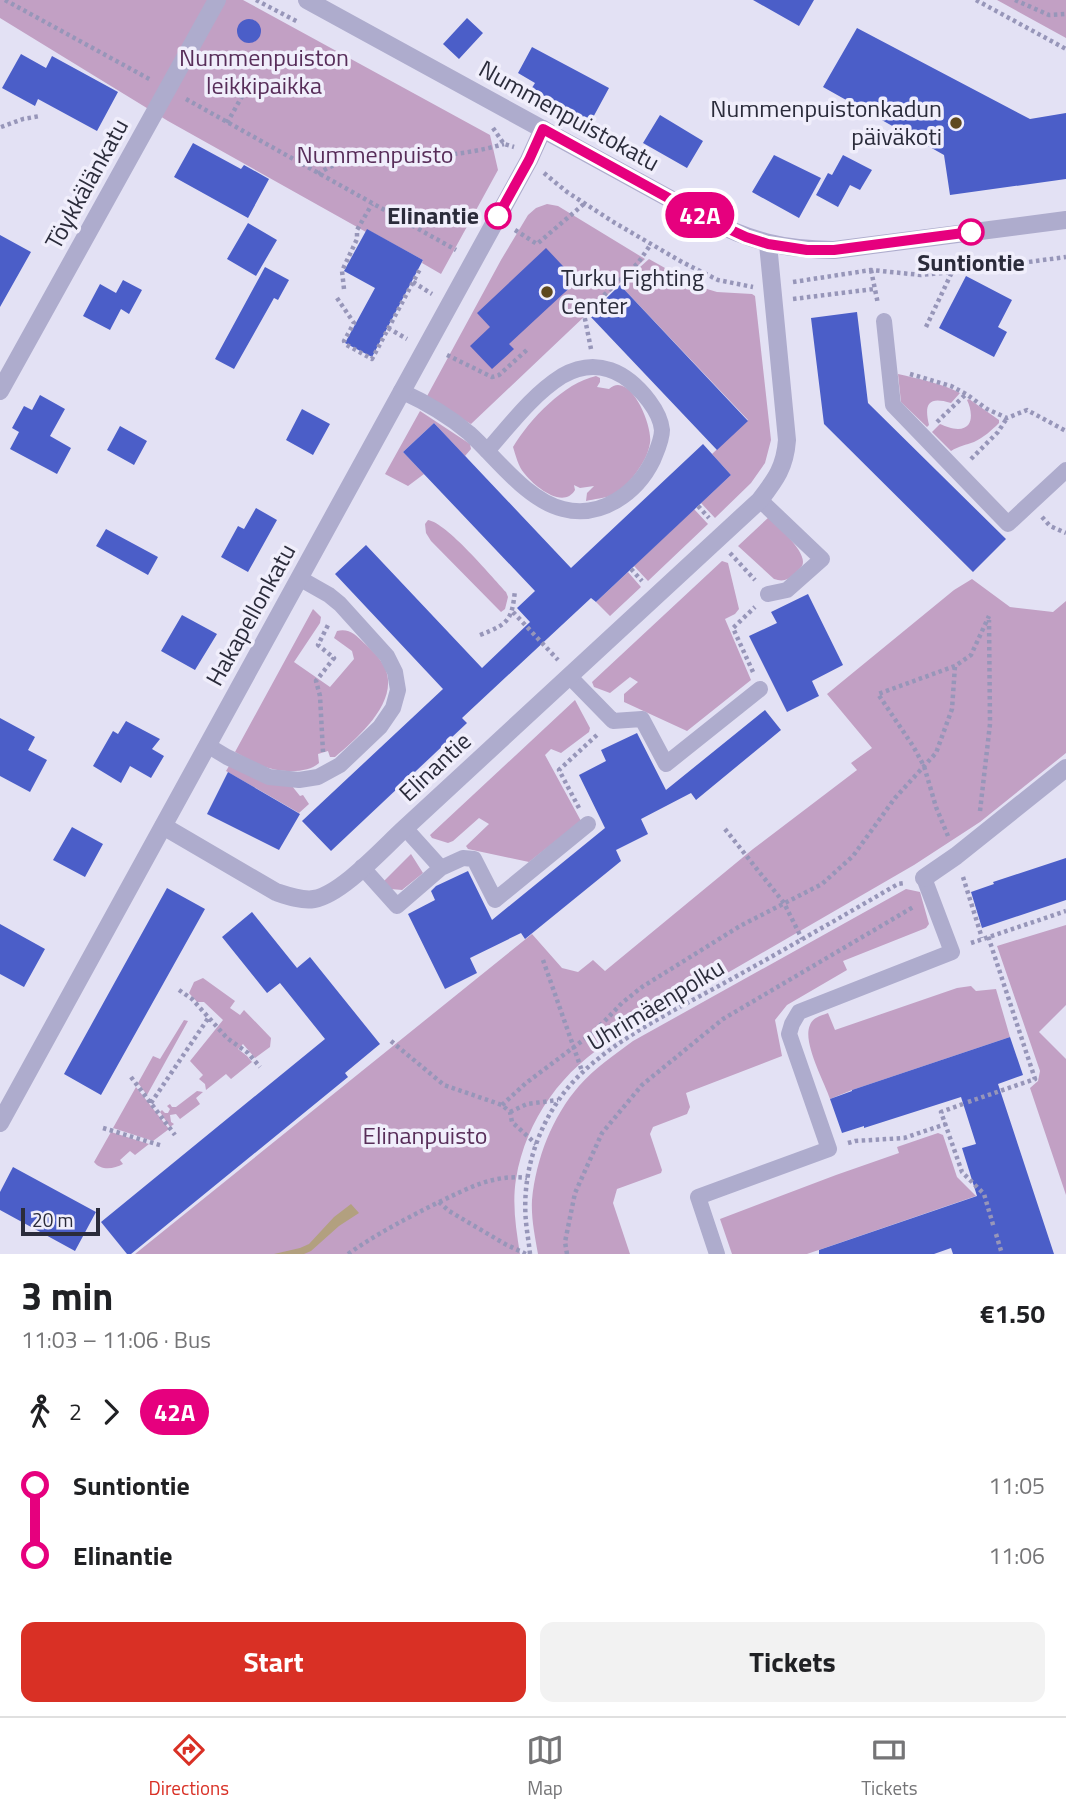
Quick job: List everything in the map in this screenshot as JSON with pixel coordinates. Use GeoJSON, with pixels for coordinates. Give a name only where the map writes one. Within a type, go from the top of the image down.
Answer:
{"type":"FeatureCollection","features":[{"type":"Feature","properties":{"kind":"street","name":"Töykkälänkatu"},"geometry":{"type":"LineString","coordinates":[[0,391],[217,0]]}},
{"type":"Feature","properties":{"kind":"street","name":"Nummenpuistokatu"},"geometry":{"type":"LineString","coordinates":[[307,0],[703,217],[768,244],[807,250],[834,250],[1066,220]]}},
{"type":"Feature","properties":{"kind":"street","name":"Hakapellonkatu"},"geometry":{"type":"LineString","coordinates":[[0,1123],[529,160],[543,129]]}},
{"type":"Feature","properties":{"kind":"street","name":"Elinantie"},"geometry":{"type":"LineString","coordinates":[[163,826],[276,892],[314,899],[336,889],[405,828],[566,670],[760,500],[783,467],[787,440],[768,244]]}},
{"type":"Feature","properties":{"kind":"street"},"geometry":{"type":"LineString","coordinates":[[924,878],[956,856],[1066,768]]}},
{"type":"Feature","properties":{"kind":"lane"},"geometry":{"type":"LineString","coordinates":[[884,321],[893,405],[1008,523],[1066,470]]}},
{"type":"Feature","properties":{"kind":"lane"},"geometry":{"type":"LineString","coordinates":[[401,391],[422,401],[467,432],[525,488],[550,505],[563,510],[594,510],[622,498],[637,485],[648,470],[662,439],[662,427],[652,405],[639,388],[613,370],[579,369],[563,376],[529,403],[487,451]]}},
{"type":"Feature","properties":{"kind":"lane"},"geometry":{"type":"LineString","coordinates":[[760,500],[821,559],[787,590],[768,594]]}},
{"type":"Feature","properties":{"kind":"lane"},"geometry":{"type":"LineString","coordinates":[[207,745],[269,777],[299,780],[318,777],[340,765],[380,727],[393,708],[398,690],[395,672],[387,656],[340,604],[299,578]]}},
{"type":"Feature","properties":{"kind":"lane"},"geometry":{"type":"LineString","coordinates":[[566,670],[613,721],[642,719],[666,764],[760,689]]}},
{"type":"Feature","properties":{"kind":"lane"},"geometry":{"type":"LineString","coordinates":[[362,867],[397,906],[441,868],[463,858],[474,859],[495,900],[588,824]]}},
{"type":"Feature","properties":{"kind":"lane"},"geometry":{"type":"LineString","coordinates":[[405,828],[441,868]]}},
{"type":"Feature","properties":{"kind":"lane"},"geometry":{"type":"LineString","coordinates":[[717,1254],[698,1197],[829,1149],[789,1034],[799,1012],[951,951],[924,878]]}},
{"type":"Feature","properties":{"kind":"path"},"geometry":{"type":"LineString","coordinates":[[5,0],[155,82]]}},
{"type":"Feature","properties":{"kind":"path"},"geometry":{"type":"LineString","coordinates":[[976,0],[1066,49]]}},
{"type":"Feature","properties":{"kind":"path"},"geometry":{"type":"LineString","coordinates":[[1015,0],[1049,15],[1066,14]]}},
{"type":"Feature","properties":{"kind":"path"},"geometry":{"type":"LineString","coordinates":[[227,123],[253,76]]}},
{"type":"Feature","properties":{"kind":"path"},"geometry":{"type":"LineString","coordinates":[[178,95],[457,250]]}},
{"type":"Feature","properties":{"kind":"path"},"geometry":{"type":"LineString","coordinates":[[1,127],[40,116]]}},
{"type":"Feature","properties":{"kind":"path"},"geometry":{"type":"LineString","coordinates":[[318,174],[330,166],[368,155],[449,155],[504,144]]}},
{"type":"Feature","properties":{"kind":"path"},"geometry":{"type":"LineString","coordinates":[[543,172],[615,223],[698,271],[718,280],[757,287]]}},
{"type":"Feature","properties":{"kind":"path"},"geometry":{"type":"LineString","coordinates":[[515,230],[537,244],[585,203]]}},
{"type":"Feature","properties":{"kind":"path"},"geometry":{"type":"LineString","coordinates":[[344,289],[342,271],[357,239],[357,230],[372,204]]}},
{"type":"Feature","properties":{"kind":"path"},"geometry":{"type":"LineString","coordinates":[[595,368],[584,314],[638,263],[651,244]]}},
{"type":"Feature","properties":{"kind":"path"},"geometry":{"type":"LineString","coordinates":[[787,283],[871,270],[920,275],[1066,257]]}},
{"type":"Feature","properties":{"kind":"path"},"geometry":{"type":"LineString","coordinates":[[337,298],[354,323],[344,341],[345,344],[372,359],[420,270]]}},
{"type":"Feature","properties":{"kind":"path"},"geometry":{"type":"LineString","coordinates":[[871,270],[884,321]]}},
{"type":"Feature","properties":{"kind":"path"},"geometry":{"type":"LineString","coordinates":[[926,327],[952,272]]}},
{"type":"Feature","properties":{"kind":"path"},"geometry":{"type":"LineString","coordinates":[[413,282],[432,294]]}},
{"type":"Feature","properties":{"kind":"path"},"geometry":{"type":"LineString","coordinates":[[789,300],[874,289]]}},
{"type":"Feature","properties":{"kind":"path"},"geometry":{"type":"LineString","coordinates":[[388,328],[407,339]]}},
{"type":"Feature","properties":{"kind":"path"},"geometry":{"type":"LineString","coordinates":[[447,355],[492,377],[499,375],[529,348]]}},
{"type":"Feature","properties":{"kind":"path"},"geometry":{"type":"LineString","coordinates":[[889,370],[925,377],[951,386],[987,410],[1007,418]]}},
{"type":"Feature","properties":{"kind":"path"},"geometry":{"type":"LineString","coordinates":[[923,436],[966,394]]}},
{"type":"Feature","properties":{"kind":"path"},"geometry":{"type":"LineString","coordinates":[[958,472],[998,432],[1007,418],[1027,410],[1066,430]]}},
{"type":"Feature","properties":{"kind":"path"},"geometry":{"type":"LineString","coordinates":[[698,506],[708,516]]}},
{"type":"Feature","properties":{"kind":"path"},"geometry":{"type":"LineString","coordinates":[[631,569],[641,580]]}},
{"type":"Feature","properties":{"kind":"path"},"geometry":{"type":"LineString","coordinates":[[480,635],[501,626],[513,612],[515,590]]}},
{"type":"Feature","properties":{"kind":"path"},"geometry":{"type":"LineString","coordinates":[[323,751],[320,696],[316,681],[334,658],[318,645],[340,604]]}},
{"type":"Feature","properties":{"kind":"path"},"geometry":{"type":"LineString","coordinates":[[513,612],[566,670]]}},
{"type":"Feature","properties":{"kind":"path"},"geometry":{"type":"LineString","coordinates":[[977,839],[990,724],[989,616],[971,655],[954,666],[878,694],[924,766],[982,938]]}},
{"type":"Feature","properties":{"kind":"path"},"geometry":{"type":"LineString","coordinates":[[733,628],[760,689]]}},
{"type":"Feature","properties":{"kind":"path"},"geometry":{"type":"LineString","coordinates":[[502,1105],[572,1046],[594,1032],[642,987],[740,926],[822,884],[853,856],[895,798],[936,753],[953,709],[954,666]]}},
{"type":"Feature","properties":{"kind":"path"},"geometry":{"type":"LineString","coordinates":[[588,824],[559,770],[590,741]]}},
{"type":"Feature","properties":{"kind":"path"},"geometry":{"type":"LineString","coordinates":[[725,829],[784,903],[803,939]]}},
{"type":"Feature","properties":{"kind":"path","name":"Uhrimäenpolku"},"geometry":{"type":"LineString","coordinates":[[528,1254],[525,1200],[527,1178],[536,1144],[558,1100],[582,1072],[608,1051],[650,1025],[898,884],[924,878]]}},
{"type":"Feature","properties":{"kind":"path"},"geometry":{"type":"LineString","coordinates":[[567,1254],[565,1242],[575,1192],[602,1133],[642,1085],[723,1019],[930,896]]}},
{"type":"Feature","properties":{"kind":"path"},"geometry":{"type":"LineString","coordinates":[[1002,1254],[984,1194],[962,1172],[941,1111],[1035,1079],[988,936],[1066,911]]}},
{"type":"Feature","properties":{"kind":"path"},"geometry":{"type":"LineString","coordinates":[[543,960],[582,1072]]}},
{"type":"Feature","properties":{"kind":"path"},"geometry":{"type":"LineString","coordinates":[[179,990],[192,999],[227,1038],[248,1053],[260,1067]]}},
{"type":"Feature","properties":{"kind":"path"},"geometry":{"type":"LineString","coordinates":[[151,1103],[209,1017]]}},
{"type":"Feature","properties":{"kind":"path"},"geometry":{"type":"LineString","coordinates":[[391,1041],[444,1085],[502,1105],[510,1112],[512,1122],[536,1144]]}},
{"type":"Feature","properties":{"kind":"path"},"geometry":{"type":"LineString","coordinates":[[131,1077],[175,1135]]}},
{"type":"Feature","properties":{"kind":"path"},"geometry":{"type":"LineString","coordinates":[[510,1112],[527,1104],[558,1100]]}},
{"type":"Feature","properties":{"kind":"path"},"geometry":{"type":"LineString","coordinates":[[829,1149],[855,1140],[904,1138],[946,1124]]}},
{"type":"Feature","properties":{"kind":"path"},"geometry":{"type":"LineString","coordinates":[[103,1128],[163,1146]]}},
{"type":"Feature","properties":{"kind":"path"},"geometry":{"type":"LineString","coordinates":[[348,1254],[395,1223],[476,1184],[512,1176],[527,1178]]}},
{"type":"Feature","properties":{"kind":"path"},"geometry":{"type":"LineString","coordinates":[[439,1202],[449,1211],[505,1244],[528,1254]]}},
{"type":"Feature","properties":{"kind":"green space","name":"Nummenpuisto"},"geometry":{"type":"Polygon","coordinates":[[[0,0],[243,0],[490,135],[498,170],[441,274],[422,263],[423,260],[368,230],[366,232],[168,121],[0,18],[0,0]]]}},
{"type":"Feature","properties":{"kind":"green space"},"geometry":{"type":"Polygon","coordinates":[[[997,0],[1066,0],[1066,38],[997,0]]]}},
{"type":"Feature","properties":{"kind":"green space","name":"Turku Fighting Center"},"geometry":{"type":"Polygon","coordinates":[[[547,204],[558,206],[645,259],[471,424],[426,398],[528,215],[547,204]]]}},
{"type":"Feature","properties":{"kind":"green space"},"geometry":{"type":"Polygon","coordinates":[[[649,259],[697,286],[717,292],[755,296],[771,440],[765,463],[751,483],[715,518],[701,503],[731,475],[712,454],[748,420],[620,285],[649,259]]]}},
{"type":"Feature","properties":{"kind":"green space"},"geometry":{"type":"Polygon","coordinates":[[[898,374],[938,384],[960,393],[951,403],[933,401],[930,404],[927,427],[901,402],[898,374]]]}},
{"type":"Feature","properties":{"kind":"green space"},"geometry":{"type":"Polygon","coordinates":[[[596,376],[600,378],[597,387],[609,389],[617,385],[632,393],[648,425],[648,451],[634,476],[613,495],[586,501],[587,493],[594,486],[580,488],[574,485],[575,490],[570,496],[556,497],[529,478],[520,467],[513,447],[538,414],[560,394],[596,376]]]}},
{"type":"Feature","properties":{"kind":"green space"},"geometry":{"type":"Polygon","coordinates":[[[969,399],[999,420],[999,423],[977,440],[951,451],[932,432],[940,424],[956,429],[967,426],[971,418],[969,399]]]}},
{"type":"Feature","properties":{"kind":"green space"},"geometry":{"type":"Polygon","coordinates":[[[420,411],[470,444],[471,449],[465,456],[434,423],[403,452],[424,474],[408,486],[385,474],[420,411]]]}},
{"type":"Feature","properties":{"kind":"green space"},"geometry":{"type":"Polygon","coordinates":[[[694,509],[708,524],[648,581],[634,566],[694,509]]]}},
{"type":"Feature","properties":{"kind":"green space"},"geometry":{"type":"Polygon","coordinates":[[[769,517],[797,547],[803,561],[802,566],[785,580],[774,579],[738,546],[769,517]]]}},
{"type":"Feature","properties":{"kind":"green space"},"geometry":{"type":"Polygon","coordinates":[[[428,520],[457,540],[506,592],[508,597],[505,609],[501,612],[431,541],[426,533],[425,524],[428,520]]]}},
{"type":"Feature","properties":{"kind":"green space"},"geometry":{"type":"Polygon","coordinates":[[[722,561],[728,563],[739,609],[725,619],[751,680],[687,731],[624,702],[624,694],[638,682],[630,677],[610,693],[594,687],[592,682],[722,561]]]}},
{"type":"Feature","properties":{"kind":"green space"},"geometry":{"type":"Polygon","coordinates":[[[628,572],[641,587],[610,616],[596,602],[628,572]]]}},
{"type":"Feature","properties":{"kind":"green space","name":"Elinanpuisto"},"geometry":{"type":"Polygon","coordinates":[[[972,579],[1010,607],[1053,612],[1066,601],[1066,753],[980,822],[914,865],[615,1038],[579,1065],[563,1080],[538,1116],[521,1157],[514,1198],[520,1254],[135,1254],[532,934],[562,968],[578,972],[593,960],[605,971],[753,849],[857,770],[851,763],[872,748],[827,694],[954,590],[972,579]]]}},
{"type":"Feature","properties":{"kind":"green space"},"geometry":{"type":"Polygon","coordinates":[[[313,609],[321,617],[320,623],[294,662],[330,687],[354,659],[352,651],[334,638],[337,631],[349,631],[379,658],[388,681],[387,694],[374,718],[335,757],[330,757],[328,751],[318,754],[319,763],[313,767],[299,771],[282,771],[253,762],[235,752],[313,609]]]}},
{"type":"Feature","properties":{"kind":"green space"},"geometry":{"type":"Polygon","coordinates":[[[575,700],[590,728],[589,732],[561,753],[551,749],[545,755],[581,821],[529,862],[468,849],[466,846],[489,824],[479,818],[453,841],[448,843],[432,838],[430,835],[575,700]]]}},
{"type":"Feature","properties":{"kind":"green space"},"geometry":{"type":"Polygon","coordinates":[[[229,766],[292,786],[309,804],[299,813],[226,771],[229,766]]]}},
{"type":"Feature","properties":{"kind":"green space"},"geometry":{"type":"Polygon","coordinates":[[[411,854],[423,873],[402,890],[391,889],[383,882],[411,854]]]}},
{"type":"Feature","properties":{"kind":"green space"},"geometry":{"type":"Polygon","coordinates":[[[906,889],[920,892],[929,924],[926,928],[843,961],[847,970],[787,1005],[775,1020],[782,1056],[686,1093],[690,1107],[687,1114],[653,1127],[650,1134],[661,1173],[617,1189],[613,1203],[630,1254],[538,1254],[532,1207],[537,1169],[553,1125],[569,1098],[585,1079],[633,1041],[906,889]]]}},
{"type":"Feature","properties":{"kind":"green space"},"geometry":{"type":"Polygon","coordinates":[[[1066,925],[1066,1005],[1039,1032],[1066,1059],[1066,1195],[1030,1088],[1038,1081],[1040,1071],[997,946],[1066,925]]]}},
{"type":"Feature","properties":{"kind":"green space"},"geometry":{"type":"Polygon","coordinates":[[[203,978],[235,1001],[230,1008],[240,1015],[244,1010],[271,1038],[270,1047],[255,1058],[243,1044],[238,1049],[252,1062],[231,1079],[226,1074],[206,1090],[205,1084],[199,1079],[203,1075],[190,1061],[223,1020],[204,1002],[197,1002],[189,993],[194,982],[203,978]]]}},
{"type":"Feature","properties":{"kind":"green space"},"geometry":{"type":"Polygon","coordinates":[[[971,986],[976,991],[996,989],[1010,1037],[830,1099],[809,1041],[808,1032],[815,1018],[828,1013],[835,1030],[957,988],[971,986]]]}},
{"type":"Feature","properties":{"kind":"green space"},"geometry":{"type":"Polygon","coordinates":[[[184,1020],[188,1021],[147,1095],[138,1083],[153,1056],[160,1059],[184,1020]]]}},
{"type":"Feature","properties":{"kind":"green space"},"geometry":{"type":"Polygon","coordinates":[[[136,1087],[169,1129],[153,1141],[113,1128],[136,1087]]]}},
{"type":"Feature","properties":{"kind":"green space"},"geometry":{"type":"Polygon","coordinates":[[[197,1091],[203,1092],[196,1098],[200,1104],[180,1119],[176,1114],[170,1115],[174,1124],[170,1127],[160,1112],[162,1110],[168,1113],[170,1109],[167,1106],[170,1104],[176,1107],[197,1091]]]}},
{"type":"Feature","properties":{"kind":"green space"},"geometry":{"type":"Polygon","coordinates":[[[111,1132],[149,1144],[135,1155],[130,1151],[120,1160],[123,1164],[119,1166],[100,1167],[94,1162],[111,1132]]]}},
{"type":"Feature","properties":{"kind":"green space"},"geometry":{"type":"Polygon","coordinates":[[[938,1133],[943,1135],[957,1177],[976,1196],[807,1254],[732,1254],[720,1219],[899,1153],[897,1147],[938,1133]]]}},
{"type":"Feature","properties":{"kind":"shaded area"},"geometry":{"type":"Polygon","coordinates":[[[351,1204],[359,1213],[339,1226],[311,1251],[304,1254],[274,1254],[309,1244],[334,1217],[351,1204]]]}},
{"type":"Feature","properties":{"kind":"building"},"geometry":{"type":"Polygon","coordinates":[[[753,0],[814,0],[799,26],[753,0]]]}},
{"type":"Feature","properties":{"kind":"building"},"geometry":{"type":"Polygon","coordinates":[[[467,18],[483,33],[459,59],[443,44],[467,18]]]}},
{"type":"Feature","properties":{"kind":"building"},"geometry":{"type":"Polygon","coordinates":[[[249,19],[258,22],[261,31],[258,40],[249,43],[240,40],[237,31],[240,22],[249,19]]]}},
{"type":"Feature","properties":{"kind":"building"},"geometry":{"type":"Polygon","coordinates":[[[857,28],[1030,119],[1066,113],[1066,179],[950,195],[944,155],[823,87],[857,28]]]}},
{"type":"Feature","properties":{"kind":"building"},"geometry":{"type":"Polygon","coordinates":[[[532,47],[609,88],[590,123],[530,91],[535,83],[518,73],[532,47]]]}},
{"type":"Feature","properties":{"kind":"building"},"geometry":{"type":"Polygon","coordinates":[[[21,54],[46,68],[52,56],[118,92],[97,131],[38,99],[35,106],[2,88],[21,54]]]}},
{"type":"Feature","properties":{"kind":"building"},"geometry":{"type":"Polygon","coordinates":[[[660,115],[703,141],[687,168],[643,143],[660,115]]]}},
{"type":"Feature","properties":{"kind":"building"},"geometry":{"type":"Polygon","coordinates":[[[193,143],[241,169],[244,165],[269,179],[248,218],[174,177],[193,143]]]}},
{"type":"Feature","properties":{"kind":"building"},"geometry":{"type":"Polygon","coordinates":[[[774,155],[821,178],[799,218],[752,192],[774,155]]]}},
{"type":"Feature","properties":{"kind":"building"},"geometry":{"type":"Polygon","coordinates":[[[843,155],[872,170],[860,190],[850,185],[838,207],[816,195],[828,173],[832,175],[843,155]]]}},
{"type":"Feature","properties":{"kind":"building"},"geometry":{"type":"Polygon","coordinates":[[[248,223],[277,240],[256,276],[227,259],[248,223]]]}},
{"type":"Feature","properties":{"kind":"building"},"geometry":{"type":"Polygon","coordinates":[[[367,229],[423,260],[372,357],[345,343],[375,288],[344,271],[367,229]]]}},
{"type":"Feature","properties":{"kind":"building"},"geometry":{"type":"Polygon","coordinates":[[[0,235],[31,252],[0,307],[0,235]]]}},
{"type":"Feature","properties":{"kind":"building"},"geometry":{"type":"Polygon","coordinates":[[[546,248],[577,281],[509,344],[514,349],[492,369],[470,346],[490,327],[477,313],[546,248]]]}},
{"type":"Feature","properties":{"kind":"building"},"geometry":{"type":"Polygon","coordinates":[[[265,267],[289,280],[278,300],[274,298],[234,369],[215,359],[265,267]]]}},
{"type":"Feature","properties":{"kind":"building"},"geometry":{"type":"Polygon","coordinates":[[[966,276],[1012,300],[998,327],[1007,332],[994,357],[939,328],[966,276]]]}},
{"type":"Feature","properties":{"kind":"building"},"geometry":{"type":"Polygon","coordinates":[[[123,280],[142,290],[129,314],[121,309],[110,330],[83,316],[100,284],[116,293],[123,280]]]}},
{"type":"Feature","properties":{"kind":"building"},"geometry":{"type":"Polygon","coordinates":[[[620,285],[748,421],[717,450],[589,315],[620,285]]]}},
{"type":"Feature","properties":{"kind":"building"},"geometry":{"type":"Polygon","coordinates":[[[857,312],[868,403],[1006,539],[973,572],[824,424],[811,318],[857,312]]]}},
{"type":"Feature","properties":{"kind":"building"},"geometry":{"type":"Polygon","coordinates":[[[40,395],[65,409],[50,436],[71,448],[57,474],[10,449],[19,432],[12,428],[24,406],[32,410],[40,395]]]}},
{"type":"Feature","properties":{"kind":"building"},"geometry":{"type":"Polygon","coordinates":[[[302,409],[330,424],[313,455],[286,440],[302,409]]]}},
{"type":"Feature","properties":{"kind":"building"},"geometry":{"type":"Polygon","coordinates":[[[434,423],[571,568],[703,444],[731,475],[596,602],[591,598],[462,718],[467,723],[331,851],[302,821],[443,689],[335,574],[366,545],[482,668],[530,622],[517,608],[535,591],[403,452],[434,423]]]}},
{"type":"Feature","properties":{"kind":"building"},"geometry":{"type":"Polygon","coordinates":[[[120,426],[147,441],[134,465],[107,450],[120,426]]]}},
{"type":"Feature","properties":{"kind":"building"},"geometry":{"type":"Polygon","coordinates":[[[256,508],[277,520],[248,572],[221,557],[238,526],[244,529],[256,508]]]}},
{"type":"Feature","properties":{"kind":"building"},"geometry":{"type":"Polygon","coordinates":[[[106,529],[158,557],[148,575],[96,546],[106,529]]]}},
{"type":"Feature","properties":{"kind":"building"},"geometry":{"type":"Polygon","coordinates":[[[808,594],[843,665],[812,681],[819,696],[787,712],[749,636],[777,623],[771,612],[808,594]]]}},
{"type":"Feature","properties":{"kind":"building"},"geometry":{"type":"Polygon","coordinates":[[[182,615],[217,634],[195,670],[161,651],[182,615]]]}},
{"type":"Feature","properties":{"kind":"building"},"geometry":{"type":"Polygon","coordinates":[[[765,710],[781,730],[696,800],[691,793],[641,819],[648,834],[616,850],[621,861],[525,939],[521,933],[470,958],[477,973],[445,989],[408,914],[435,900],[431,891],[436,886],[468,871],[492,920],[605,828],[579,775],[606,761],[601,750],[637,733],[666,790],[765,710]]]}},
{"type":"Feature","properties":{"kind":"building"},"geometry":{"type":"Polygon","coordinates":[[[0,718],[35,737],[28,750],[47,760],[30,792],[0,776],[0,718]]]}},
{"type":"Feature","properties":{"kind":"building"},"geometry":{"type":"Polygon","coordinates":[[[126,721],[160,739],[152,749],[164,756],[151,778],[130,766],[121,783],[93,766],[113,731],[118,734],[126,721]]]}},
{"type":"Feature","properties":{"kind":"building"},"geometry":{"type":"Polygon","coordinates":[[[228,772],[300,814],[279,850],[207,814],[228,772]]]}},
{"type":"Feature","properties":{"kind":"building"},"geometry":{"type":"Polygon","coordinates":[[[72,827],[103,844],[85,877],[53,860],[72,827]]]}},
{"type":"Feature","properties":{"kind":"building"},"geometry":{"type":"Polygon","coordinates":[[[1066,858],[1066,900],[982,928],[971,892],[1066,858]]]}},
{"type":"Feature","properties":{"kind":"building"},"geometry":{"type":"Polygon","coordinates":[[[167,888],[205,909],[101,1095],[64,1074],[167,888]]]}},
{"type":"Feature","properties":{"kind":"building"},"geometry":{"type":"Polygon","coordinates":[[[252,912],[297,968],[310,957],[380,1044],[345,1073],[348,1077],[131,1254],[127,1254],[101,1222],[325,1039],[280,983],[267,993],[222,937],[252,912]]]}},
{"type":"Feature","properties":{"kind":"building"},"geometry":{"type":"Polygon","coordinates":[[[0,924],[45,949],[24,987],[0,974],[0,924]]]}},
{"type":"Feature","properties":{"kind":"building"},"geometry":{"type":"Polygon","coordinates":[[[1010,1037],[1023,1075],[998,1084],[1054,1254],[953,1254],[951,1248],[934,1254],[819,1254],[819,1250],[977,1196],[962,1148],[976,1144],[961,1097],[842,1133],[830,1099],[1010,1037]]]}},
{"type":"Feature","properties":{"kind":"building"},"geometry":{"type":"Polygon","coordinates":[[[13,1167],[96,1212],[75,1251],[0,1210],[0,1192],[13,1167]]]}},
{"type":"Feature","properties":{"kind":"bus line","name":"42A"},"geometry":{"type":"LineString","coordinates":[[498,216],[543,129],[703,217],[768,244],[807,250],[834,250],[971,232]]}},
{"type":"Feature","properties":{"kind":"place","name":"Nummenpuistonkadun päiväkoti"},"geometry":{"type":"Point","coordinates":[956,123]}},
{"type":"Feature","properties":{"kind":"place","name":"Elinantie"},"geometry":{"type":"Point","coordinates":[498,216]}},
{"type":"Feature","properties":{"kind":"place","name":"Suntiontie"},"geometry":{"type":"Point","coordinates":[971,232]}},
{"type":"Feature","properties":{"kind":"place","name":"Turku Fighting Center"},"geometry":{"type":"Point","coordinates":[547,292]}},
{"type":"Feature","properties":{"kind":"park label","name":"Nummenpuiston leikkipaikka"},"geometry":{"type":"Point","coordinates":[264,72]}}]}
